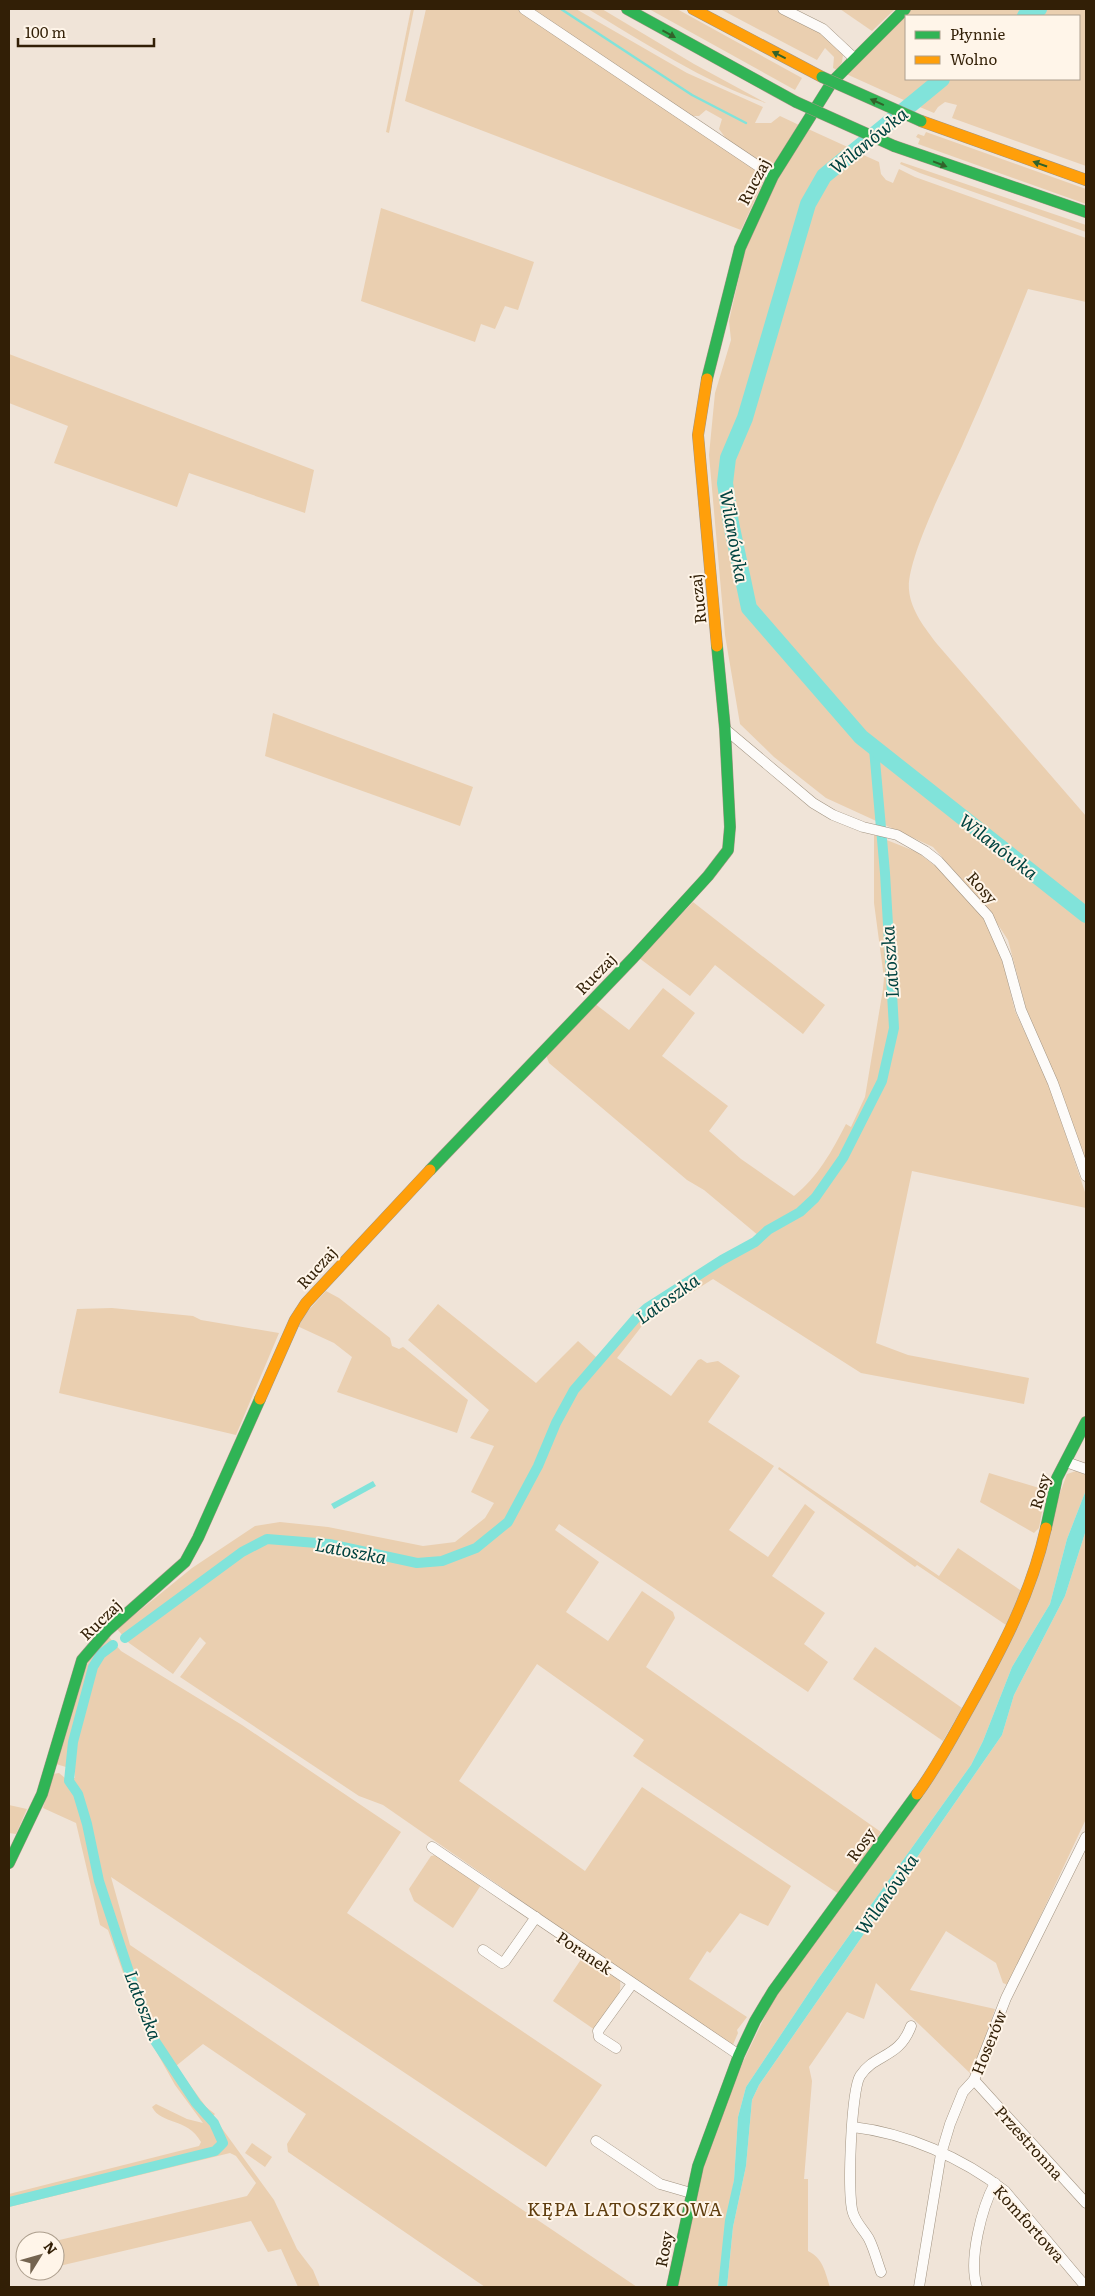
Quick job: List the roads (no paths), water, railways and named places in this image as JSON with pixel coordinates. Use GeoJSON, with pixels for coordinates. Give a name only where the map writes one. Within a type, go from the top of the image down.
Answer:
{"type":"FeatureCollection","features":[{"type":"Feature","properties":{"kind":"main road"},"geometry":{"type":"LineString","coordinates":[[627,9],[722,63],[796,102],[894,146],[950,168],[1086,212]]}},
{"type":"Feature","properties":{"kind":"main road"},"geometry":{"type":"LineString","coordinates":[[693,9],[822,77],[921,121],[1086,180]]}},
{"type":"Feature","properties":{"kind":"main road","name":"Ruczaj"},"geometry":{"type":"LineString","coordinates":[[9,1863],[42,1794],[82,1660],[107,1631],[185,1562],[198,1538],[282,1346],[306,1303],[353,1250],[633,958],[724,858],[728,850],[730,827],[725,729],[702,494],[699,428],[707,379],[740,248],[773,176],[832,82],[905,9]]}},
{"type":"Feature","properties":{"kind":"main road","name":"Rosy"},"geometry":{"type":"LineString","coordinates":[[672,2287],[698,2166],[739,2055],[765,2004],[921,1789],[947,1747],[1009,1636],[1024,1602],[1042,1546],[1057,1478],[1086,1422]]}},
{"type":"Feature","properties":{"kind":"street"},"geometry":{"type":"LineString","coordinates":[[524,9],[773,176]]}},
{"type":"Feature","properties":{"kind":"street"},"geometry":{"type":"LineString","coordinates":[[782,9],[823,29],[854,58]]}},
{"type":"Feature","properties":{"kind":"street","name":"Rosy"},"geometry":{"type":"LineString","coordinates":[[725,729],[813,803],[833,815],[863,828],[896,836],[938,861],[988,916],[1008,959],[1020,1010],[1053,1083],[1086,1176]]}},
{"type":"Feature","properties":{"kind":"street"},"geometry":{"type":"LineString","coordinates":[[1066,1462],[1086,1469]]}},
{"type":"Feature","properties":{"kind":"street","name":"Hoserów"},"geometry":{"type":"LineString","coordinates":[[919,2287],[941,2154],[950,2124],[963,2092],[974,2080],[1006,1998],[1086,1837]]}},
{"type":"Feature","properties":{"kind":"street","name":"Poranek"},"geometry":{"type":"LineString","coordinates":[[432,1847],[739,2055]]}},
{"type":"Feature","properties":{"kind":"street"},"geometry":{"type":"LineString","coordinates":[[483,1950],[502,1963],[536,1918]]}},
{"type":"Feature","properties":{"kind":"street"},"geometry":{"type":"LineString","coordinates":[[616,2048],[599,2036],[598,2031],[632,1984]]}},
{"type":"Feature","properties":{"kind":"street"},"geometry":{"type":"LineString","coordinates":[[881,2272],[871,2244],[856,2219],[851,2205],[852,2127],[856,2084],[868,2067],[897,2049],[910,2026]]}},
{"type":"Feature","properties":{"kind":"street","name":"Przestronna"},"geometry":{"type":"LineString","coordinates":[[974,2080],[1086,2203]]}},
{"type":"Feature","properties":{"kind":"street","name":"Komfortowa"},"geometry":{"type":"LineString","coordinates":[[852,2127],[897,2135],[941,2154],[995,2183],[1005,2191],[1086,2287]]}},
{"type":"Feature","properties":{"kind":"street"},"geometry":{"type":"LineString","coordinates":[[596,2141],[660,2184],[691,2194]]}},
{"type":"Feature","properties":{"kind":"street"},"geometry":{"type":"LineString","coordinates":[[977,2287],[973,2266],[987,2197],[995,2183]]}},
{"type":"Feature","properties":{"kind":"water"},"geometry":{"type":"Polygon","coordinates":[[[373,1481],[376,1486],[334,1509],[331,1504],[373,1481]]]}},
{"type":"Feature","properties":{"kind":"water"},"geometry":{"type":"Polygon","coordinates":[[[1086,1490],[1086,1530],[1065,1596],[1014,1695],[1002,1735],[759,2085],[752,2100],[746,2166],[733,2227],[727,2287],[718,2287],[725,2220],[734,2180],[738,2117],[746,2087],[818,1979],[971,1765],[983,1741],[1012,1667],[1050,1604],[1067,1539],[1086,1490]]]}},
{"type":"Feature","properties":{"kind":"waterway"},"geometry":{"type":"LineString","coordinates":[[561,9],[692,95],[746,123]]}},
{"type":"Feature","properties":{"kind":"waterway","name":"Wilanówka"},"geometry":{"type":"LineString","coordinates":[[1027,15],[1039,9]]}},
{"type":"Feature","properties":{"kind":"waterway","name":"Wilanówka"},"geometry":{"type":"LineString","coordinates":[[941,80],[824,176],[808,204],[745,418],[728,458],[725,483],[731,523],[749,608],[861,737],[1086,915]]}},
{"type":"Feature","properties":{"kind":"waterway","name":"Latoszka"},"geometry":{"type":"LineString","coordinates":[[125,1638],[242,1552],[267,1539],[329,1544],[417,1563],[442,1561],[476,1548],[508,1522],[538,1466],[556,1423],[574,1390],[636,1318],[647,1308],[722,1260],[755,1242],[768,1230],[800,1212],[815,1198],[843,1158],[882,1081],[894,1028],[885,873],[874,749]]}},
{"type":"Feature","properties":{"kind":"waterway","name":"Latoszka"},"geometry":{"type":"LineString","coordinates":[[9,2202],[215,2151],[223,2143],[214,2123],[196,2103],[155,2041],[132,1981],[99,1881],[87,1824],[78,1794],[69,1781],[73,1742],[93,1667],[101,1654],[113,1645]]}},
{"type":"Feature","properties":{"kind":"district","name":"KĘPA LATOSZKOWA"},"geometry":{"type":"Point","coordinates":[625,2208]}}]}
